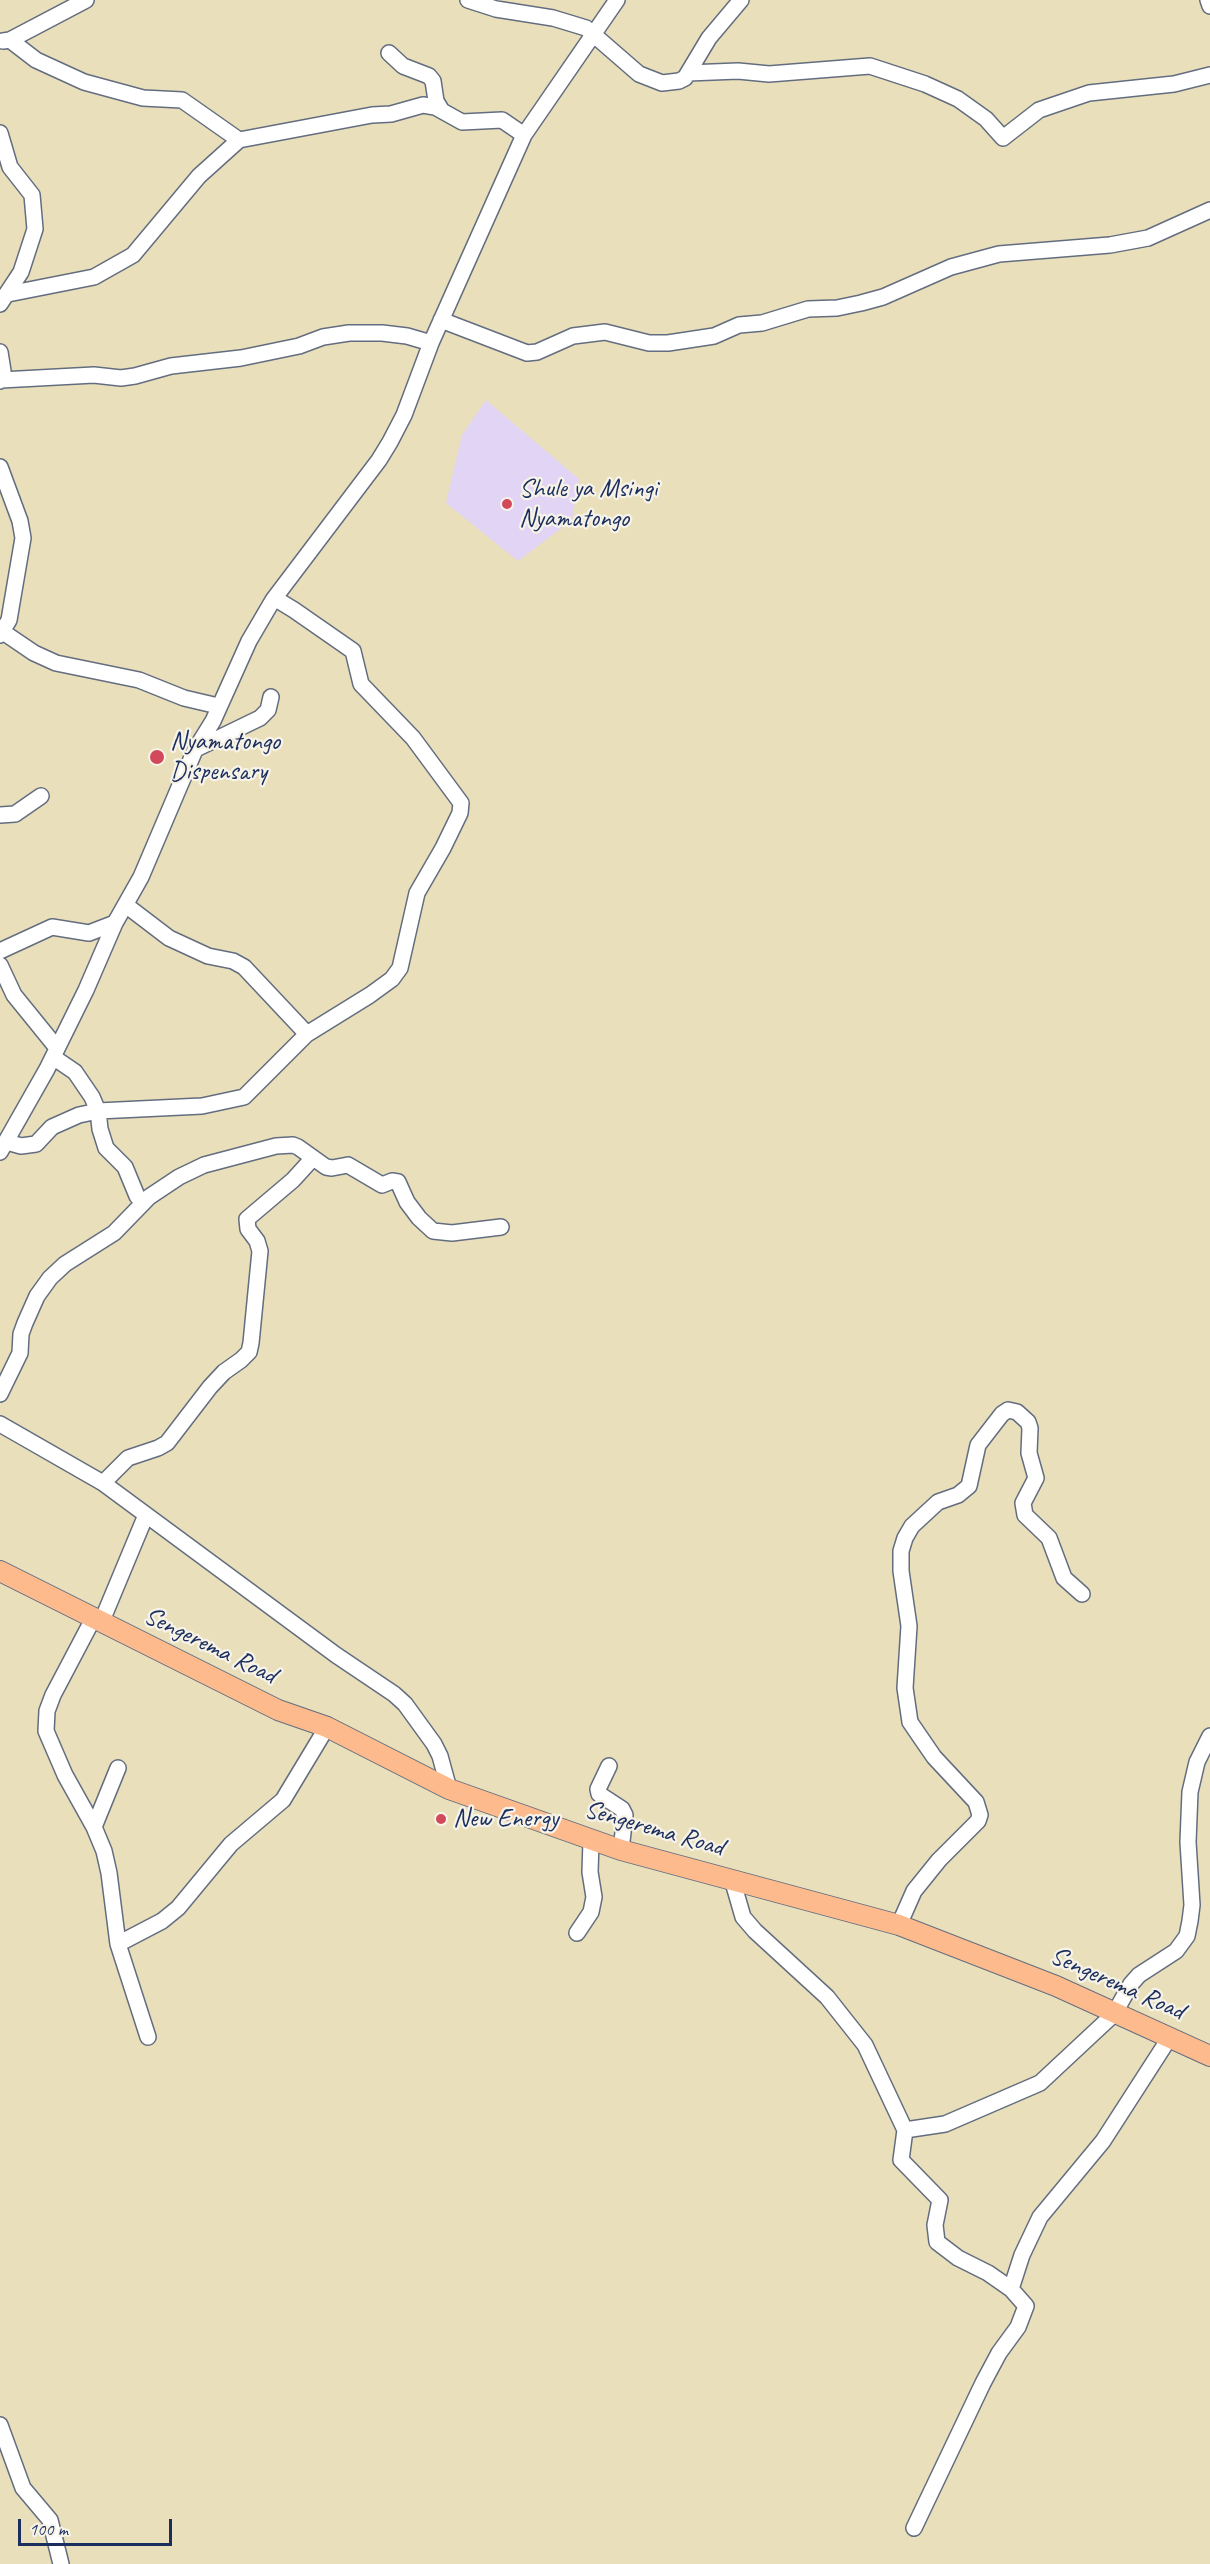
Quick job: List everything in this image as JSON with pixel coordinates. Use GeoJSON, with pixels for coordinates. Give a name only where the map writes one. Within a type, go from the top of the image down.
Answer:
{"type":"FeatureCollection","features":[{"type":"Feature","properties":{"kind":"main road","name":"Sengerema Road"},"geometry":{"type":"LineString","coordinates":[[0,1571],[278,1710],[327,1727],[449,1789],[591,1841],[898,1925],[1056,1986],[1210,2056]]}},
{"type":"Feature","properties":{"kind":"street"},"geometry":{"type":"LineString","coordinates":[[5,40],[86,0]]}},
{"type":"Feature","properties":{"kind":"street"},"geometry":{"type":"LineString","coordinates":[[468,0],[489,7],[553,18],[586,28],[628,65],[652,81],[671,83],[679,81],[688,73],[709,38],[741,0]]}},
{"type":"Feature","properties":{"kind":"street"},"geometry":{"type":"LineString","coordinates":[[3,1147],[55,1053],[115,923],[127,906],[195,750],[213,721],[249,641],[273,600],[380,460],[404,415],[431,343],[524,135],[617,0]]}},
{"type":"Feature","properties":{"kind":"street"},"geometry":{"type":"LineString","coordinates":[[1208,0],[1210,6]]}},
{"type":"Feature","properties":{"kind":"street"},"geometry":{"type":"LineString","coordinates":[[5,40],[36,60],[84,82],[143,98],[182,100],[239,140]]}},
{"type":"Feature","properties":{"kind":"street"},"geometry":{"type":"LineString","coordinates":[[389,53],[403,66],[431,78],[436,101],[442,111]]}},
{"type":"Feature","properties":{"kind":"street"},"geometry":{"type":"LineString","coordinates":[[688,73],[738,71],[770,74],[870,66],[925,84],[958,99],[986,119],[1003,138],[1039,110],[1089,93],[1174,84],[1210,75]]}},
{"type":"Feature","properties":{"kind":"street"},"geometry":{"type":"LineString","coordinates":[[4,299],[94,277],[133,255],[199,176],[239,140],[372,115],[391,114],[415,105],[432,106],[462,122],[502,120],[524,135]]}},
{"type":"Feature","properties":{"kind":"street"},"geometry":{"type":"LineString","coordinates":[[0,133],[10,167],[32,195],[36,229],[21,272],[4,299]]}},
{"type":"Feature","properties":{"kind":"street"},"geometry":{"type":"LineString","coordinates":[[441,320],[527,353],[537,352],[573,336],[605,332],[649,343],[668,343],[714,336],[739,325],[762,323],[808,309],[837,308],[883,297],[951,267],[999,254],[1110,245],[1148,238],[1210,210]]}},
{"type":"Feature","properties":{"kind":"street"},"geometry":{"type":"LineString","coordinates":[[0,352],[3,370],[0,381],[82,376],[121,378],[171,366],[242,358],[299,346],[323,337],[356,332],[407,336],[431,343]]}},
{"type":"Feature","properties":{"kind":"street"},"geometry":{"type":"LineString","coordinates":[[0,467],[20,521],[23,538],[9,620],[1,632],[34,653],[56,663],[139,680],[190,700],[218,706]]}},
{"type":"Feature","properties":{"kind":"street"},"geometry":{"type":"LineString","coordinates":[[3,1147],[36,1144],[46,1131],[59,1123],[98,1111],[202,1106],[244,1097],[307,1034],[370,995],[398,971],[417,893],[443,848],[462,806],[413,738],[362,684],[356,657],[352,651],[294,610],[273,600]]}},
{"type":"Feature","properties":{"kind":"street"},"geometry":{"type":"LineString","coordinates":[[195,750],[221,735],[260,718],[268,710],[271,697]]}},
{"type":"Feature","properties":{"kind":"street"},"geometry":{"type":"LineString","coordinates":[[0,815],[15,814],[41,796]]}},
{"type":"Feature","properties":{"kind":"street"},"geometry":{"type":"LineString","coordinates":[[127,906],[170,938],[208,956],[233,961],[244,967],[307,1034]]}},
{"type":"Feature","properties":{"kind":"street"},"geometry":{"type":"LineString","coordinates":[[115,923],[89,933],[52,927],[0,953],[14,995],[55,1053],[75,1072],[92,1097],[98,1111],[106,1149],[125,1167],[137,1196],[143,1203]]}},
{"type":"Feature","properties":{"kind":"street"},"geometry":{"type":"LineString","coordinates":[[0,1394],[20,1353],[21,1334],[25,1323],[37,1296],[50,1278],[65,1264],[114,1233],[157,1191],[195,1169],[276,1146],[298,1147],[332,1168],[348,1165],[382,1185],[392,1181],[398,1182],[407,1202],[433,1231],[452,1233],[501,1227]]}},
{"type":"Feature","properties":{"kind":"street"},"geometry":{"type":"LineString","coordinates":[[103,1483],[128,1458],[167,1443],[210,1387],[249,1352],[260,1251],[257,1241],[248,1229],[247,1219],[292,1180],[313,1158]]}},
{"type":"Feature","properties":{"kind":"street"},"geometry":{"type":"LineString","coordinates":[[898,1925],[914,1891],[939,1860],[978,1821],[980,1815],[976,1802],[934,1757],[910,1722],[905,1688],[909,1626],[901,1571],[901,1551],[912,1526],[938,1502],[958,1495],[966,1489],[971,1480],[978,1445],[1008,1410],[1017,1412],[1028,1422],[1030,1428],[1029,1452],[1036,1478],[1023,1503],[1024,1515],[1049,1538],[1064,1578],[1082,1594]]}},
{"type":"Feature","properties":{"kind":"street"},"geometry":{"type":"LineString","coordinates":[[0,1424],[103,1483],[336,1655],[394,1694],[405,1704],[434,1744],[440,1756],[449,1789]]}},
{"type":"Feature","properties":{"kind":"street"},"geometry":{"type":"LineString","coordinates":[[146,1515],[97,1621],[54,1695],[47,1711],[46,1731],[65,1775],[94,1827],[109,1873],[118,1944],[148,2037]]}},
{"type":"Feature","properties":{"kind":"street"},"geometry":{"type":"LineString","coordinates":[[118,1944],[162,1921],[178,1908],[231,1844],[283,1800],[327,1727]]}},
{"type":"Feature","properties":{"kind":"street"},"geometry":{"type":"LineString","coordinates":[[904,2130],[945,2124],[1031,2089],[1053,2073],[1114,2014],[1135,1980],[1176,1951],[1186,1936],[1192,1905],[1188,1842],[1190,1792],[1197,1762],[1210,1736]]}},
{"type":"Feature","properties":{"kind":"street"},"geometry":{"type":"LineString","coordinates":[[609,1766],[598,1789],[599,1794],[622,1809],[625,1815],[621,1850]]}},
{"type":"Feature","properties":{"kind":"street"},"geometry":{"type":"LineString","coordinates":[[94,1827],[118,1768]]}},
{"type":"Feature","properties":{"kind":"street"},"geometry":{"type":"LineString","coordinates":[[577,1933],[591,1912],[594,1897],[590,1872],[591,1841]]}},
{"type":"Feature","properties":{"kind":"street"},"geometry":{"type":"LineString","coordinates":[[732,1879],[743,1917],[755,1931],[827,1997],[865,2045],[904,2130],[901,2160],[940,2200],[935,2225],[937,2242],[958,2258],[988,2273],[1011,2289],[1026,2306],[983,2383],[914,2528]]}},
{"type":"Feature","properties":{"kind":"street"},"geometry":{"type":"LineString","coordinates":[[1011,2289],[1022,2255],[1040,2217],[1103,2141],[1170,2037]]}},
{"type":"Feature","properties":{"kind":"street"},"geometry":{"type":"LineString","coordinates":[[0,2425],[23,2488],[50,2520],[61,2564]]}},
{"type":"Feature","properties":{"kind":"shaded area"},"geometry":{"type":"Polygon","coordinates":[[[486,400],[579,479],[572,520],[518,561],[446,503],[462,435],[486,400]]]}},
{"type":"Feature","properties":{"kind":"place","name":"Shule ya Msingi Nyamatongo"},"geometry":{"type":"Point","coordinates":[507,504]}},
{"type":"Feature","properties":{"kind":"place","name":"Nyamatongo Dispensary"},"geometry":{"type":"Point","coordinates":[157,757]}},
{"type":"Feature","properties":{"kind":"place","name":"New Energy"},"geometry":{"type":"Point","coordinates":[441,1819]}}]}
